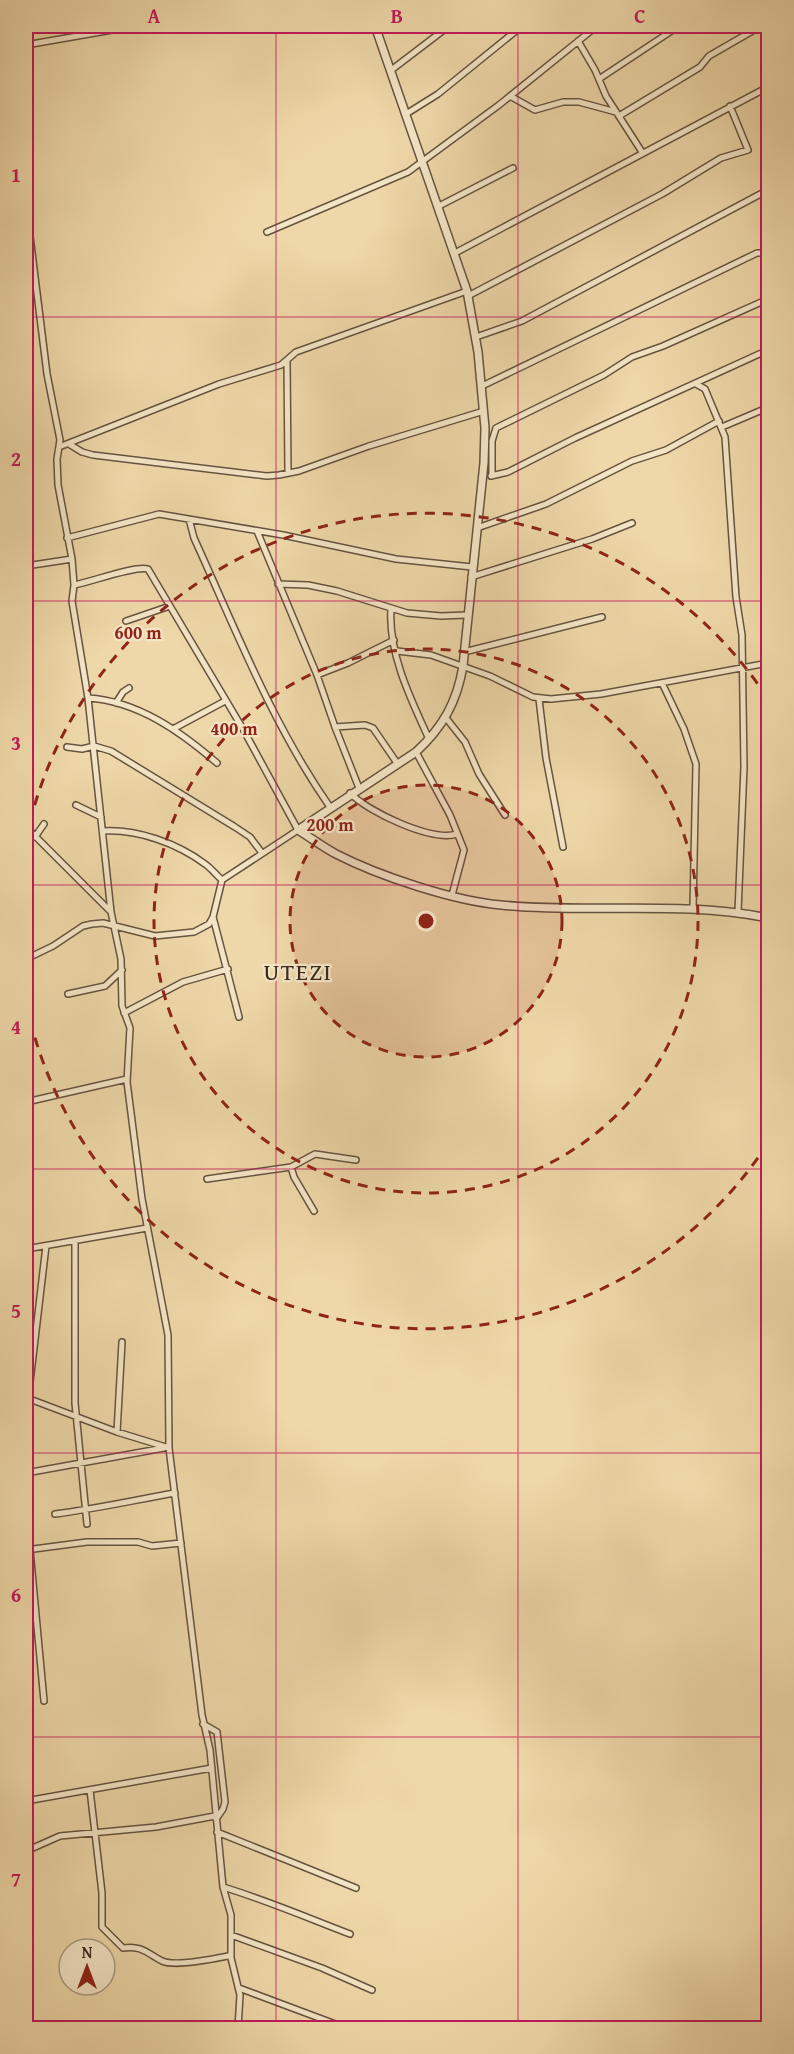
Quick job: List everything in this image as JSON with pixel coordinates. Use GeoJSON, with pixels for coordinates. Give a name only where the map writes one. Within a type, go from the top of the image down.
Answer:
{"type":"FeatureCollection","features":[{"type":"Feature","properties":{"kind":"street"},"geometry":{"type":"LineString","coordinates":[[26,45],[135,26]]}},
{"type":"Feature","properties":{"kind":"street"},"geometry":{"type":"LineString","coordinates":[[26,959],[53,946],[83,926],[103,923],[144,935],[167,936],[194,932],[209,924],[213,917],[222,880],[350,793],[416,752],[446,718],[454,702],[463,666],[483,475],[482,386],[468,294],[375,26]]}},
{"type":"Feature","properties":{"kind":"street"},"geometry":{"type":"LineString","coordinates":[[390,71],[449,26]]}},
{"type":"Feature","properties":{"kind":"street"},"geometry":{"type":"LineString","coordinates":[[406,114],[438,94],[522,26]]}},
{"type":"Feature","properties":{"kind":"street"},"geometry":{"type":"LineString","coordinates":[[267,232],[408,172],[510,96],[597,26]]}},
{"type":"Feature","properties":{"kind":"street"},"geometry":{"type":"LineString","coordinates":[[599,79],[679,26]]}},
{"type":"Feature","properties":{"kind":"street"},"geometry":{"type":"LineString","coordinates":[[510,96],[535,110],[563,102],[579,102],[618,114],[700,68],[709,56],[761,26]]}},
{"type":"Feature","properties":{"kind":"street"},"geometry":{"type":"LineString","coordinates":[[578,41],[618,114],[642,152]]}},
{"type":"Feature","properties":{"kind":"street"},"geometry":{"type":"LineString","coordinates":[[454,253],[768,87]]}},
{"type":"Feature","properties":{"kind":"street"},"geometry":{"type":"LineString","coordinates":[[59,447],[219,384],[275,367],[287,361],[296,352],[468,294],[662,194],[721,158],[748,150],[730,106]]}},
{"type":"Feature","properties":{"kind":"street"},"geometry":{"type":"LineString","coordinates":[[439,206],[513,168]]}},
{"type":"Feature","properties":{"kind":"street"},"geometry":{"type":"LineString","coordinates":[[476,337],[522,321],[768,190]]}},
{"type":"Feature","properties":{"kind":"street"},"geometry":{"type":"LineString","coordinates":[[26,204],[28,245],[47,374],[58,418],[58,485],[72,559],[74,585],[72,601],[88,698],[111,912],[116,927],[122,970],[124,1013],[131,1039],[127,1078],[147,1228],[168,1335],[169,1448],[203,1724],[212,1768],[223,1887],[231,1916],[231,1958],[239,1988],[238,2028]]}},
{"type":"Feature","properties":{"kind":"street"},"geometry":{"type":"LineString","coordinates":[[482,386],[757,253],[768,251]]}},
{"type":"Feature","properties":{"kind":"street"},"geometry":{"type":"LineString","coordinates":[[492,476],[492,441],[496,428],[604,375],[632,357],[663,346],[768,299]]}},
{"type":"Feature","properties":{"kind":"street"},"geometry":{"type":"LineString","coordinates":[[483,475],[492,476],[508,472],[575,438],[768,350]]}},
{"type":"Feature","properties":{"kind":"street"},"geometry":{"type":"LineString","coordinates":[[287,361],[288,473]]}},
{"type":"Feature","properties":{"kind":"street"},"geometry":{"type":"LineString","coordinates":[[696,384],[705,389],[721,424],[727,452],[744,669],[743,826],[738,912]]}},
{"type":"Feature","properties":{"kind":"street"},"geometry":{"type":"LineString","coordinates":[[477,528],[546,504],[632,461],[666,450],[721,424],[762,410],[768,416]]}},
{"type":"Feature","properties":{"kind":"street"},"geometry":{"type":"LineString","coordinates":[[69,444],[93,455],[267,476],[288,473],[484,411]]}},
{"type":"Feature","properties":{"kind":"street"},"geometry":{"type":"LineString","coordinates":[[67,538],[149,515],[189,519],[257,531],[396,559],[472,567]]}},
{"type":"Feature","properties":{"kind":"street"},"geometry":{"type":"LineString","coordinates":[[189,519],[194,538],[259,684],[307,773],[330,807]]}},
{"type":"Feature","properties":{"kind":"street"},"geometry":{"type":"LineString","coordinates":[[471,577],[632,523]]}},
{"type":"Feature","properties":{"kind":"street"},"geometry":{"type":"LineString","coordinates":[[257,531],[317,675],[334,727],[359,788]]}},
{"type":"Feature","properties":{"kind":"street"},"geometry":{"type":"LineString","coordinates":[[26,566],[72,559]]}},
{"type":"Feature","properties":{"kind":"street"},"geometry":{"type":"LineString","coordinates":[[74,585],[105,579],[131,569],[145,568],[170,606],[298,830],[345,858],[452,895],[512,906],[693,908],[738,912],[768,918]]}},
{"type":"Feature","properties":{"kind":"street"},"geometry":{"type":"LineString","coordinates":[[278,584],[308,585],[337,591],[391,609],[427,616],[467,615]]}},
{"type":"Feature","properties":{"kind":"street"},"geometry":{"type":"LineString","coordinates":[[126,621],[170,606]]}},
{"type":"Feature","properties":{"kind":"street"},"geometry":{"type":"LineString","coordinates":[[391,609],[394,640],[402,676],[429,739]]}},
{"type":"Feature","properties":{"kind":"street"},"geometry":{"type":"LineString","coordinates":[[464,652],[602,617]]}},
{"type":"Feature","properties":{"kind":"street"},"geometry":{"type":"LineString","coordinates":[[317,675],[348,663],[394,640]]}},
{"type":"Feature","properties":{"kind":"street"},"geometry":{"type":"LineString","coordinates":[[397,651],[431,656],[463,666],[539,699],[601,694],[768,663]]}},
{"type":"Feature","properties":{"kind":"street"},"geometry":{"type":"LineString","coordinates":[[662,683],[684,729],[696,764],[693,908]]}},
{"type":"Feature","properties":{"kind":"street"},"geometry":{"type":"LineString","coordinates":[[116,703],[123,692],[129,688]]}},
{"type":"Feature","properties":{"kind":"street"},"geometry":{"type":"LineString","coordinates":[[88,698],[116,703],[173,729],[217,763]]}},
{"type":"Feature","properties":{"kind":"street"},"geometry":{"type":"LineString","coordinates":[[539,699],[546,758],[563,847]]}},
{"type":"Feature","properties":{"kind":"street"},"geometry":{"type":"LineString","coordinates":[[173,729],[225,701]]}},
{"type":"Feature","properties":{"kind":"street"},"geometry":{"type":"LineString","coordinates":[[446,718],[465,742],[479,774],[505,815]]}},
{"type":"Feature","properties":{"kind":"street"},"geometry":{"type":"LineString","coordinates":[[334,727],[366,725],[373,728],[397,763]]}},
{"type":"Feature","properties":{"kind":"street"},"geometry":{"type":"LineString","coordinates":[[67,747],[82,749],[94,746],[111,751],[169,784],[188,799],[250,837],[262,854]]}},
{"type":"Feature","properties":{"kind":"street"},"geometry":{"type":"LineString","coordinates":[[416,752],[464,850],[464,859],[452,895]]}},
{"type":"Feature","properties":{"kind":"street"},"geometry":{"type":"LineString","coordinates":[[350,793],[366,808],[394,820],[432,833],[457,834]]}},
{"type":"Feature","properties":{"kind":"street"},"geometry":{"type":"LineString","coordinates":[[76,805],[100,817]]}},
{"type":"Feature","properties":{"kind":"street"},"geometry":{"type":"LineString","coordinates":[[35,837],[44,824]]}},
{"type":"Feature","properties":{"kind":"street"},"geometry":{"type":"LineString","coordinates":[[26,827],[111,912]]}},
{"type":"Feature","properties":{"kind":"street"},"geometry":{"type":"LineString","coordinates":[[103,831],[129,831],[183,849],[208,866],[222,880]]}},
{"type":"Feature","properties":{"kind":"street"},"geometry":{"type":"LineString","coordinates":[[213,917],[240,1017]]}},
{"type":"Feature","properties":{"kind":"street"},"geometry":{"type":"LineString","coordinates":[[124,1013],[183,982],[228,969]]}},
{"type":"Feature","properties":{"kind":"street"},"geometry":{"type":"LineString","coordinates":[[68,994],[105,986],[122,970]]}},
{"type":"Feature","properties":{"kind":"street"},"geometry":{"type":"LineString","coordinates":[[26,1102],[127,1078]]}},
{"type":"Feature","properties":{"kind":"street"},"geometry":{"type":"LineString","coordinates":[[207,1179],[291,1167],[315,1154],[356,1160]]}},
{"type":"Feature","properties":{"kind":"street"},"geometry":{"type":"LineString","coordinates":[[291,1167],[294,1177],[314,1211]]}},
{"type":"Feature","properties":{"kind":"street"},"geometry":{"type":"LineString","coordinates":[[26,1250],[147,1228]]}},
{"type":"Feature","properties":{"kind":"street"},"geometry":{"type":"LineString","coordinates":[[75,1242],[77,1417],[87,1524]]}},
{"type":"Feature","properties":{"kind":"street"},"geometry":{"type":"LineString","coordinates":[[46,1246],[27,1398],[117,1432],[169,1448]]}},
{"type":"Feature","properties":{"kind":"street"},"geometry":{"type":"LineString","coordinates":[[117,1432],[122,1342]]}},
{"type":"Feature","properties":{"kind":"street"},"geometry":{"type":"LineString","coordinates":[[26,1473],[146,1450],[169,1448]]}},
{"type":"Feature","properties":{"kind":"street"},"geometry":{"type":"LineString","coordinates":[[55,1514],[79,1513],[86,1509],[175,1493]]}},
{"type":"Feature","properties":{"kind":"street"},"geometry":{"type":"LineString","coordinates":[[26,1507],[27,1550],[44,1701]]}},
{"type":"Feature","properties":{"kind":"street"},"geometry":{"type":"LineString","coordinates":[[27,1550],[87,1542],[138,1542],[152,1546],[181,1543]]}},
{"type":"Feature","properties":{"kind":"street"},"geometry":{"type":"LineString","coordinates":[[26,1851],[35,1849],[53,1837],[156,1827],[215,1818],[223,1809],[225,1802],[217,1732],[203,1724]]}},
{"type":"Feature","properties":{"kind":"street"},"geometry":{"type":"LineString","coordinates":[[26,1801],[212,1768]]}},
{"type":"Feature","properties":{"kind":"street"},"geometry":{"type":"LineString","coordinates":[[90,1790],[96,1833],[102,1927],[123,1948],[138,1947],[168,1962],[201,1961],[228,1956]]}},
{"type":"Feature","properties":{"kind":"street"},"geometry":{"type":"LineString","coordinates":[[217,1832],[356,1888]]}},
{"type":"Feature","properties":{"kind":"street"},"geometry":{"type":"LineString","coordinates":[[223,1887],[256,1897],[286,1911],[350,1934]]}},
{"type":"Feature","properties":{"kind":"street"},"geometry":{"type":"LineString","coordinates":[[231,1935],[322,1968],[372,1990]]}},
{"type":"Feature","properties":{"kind":"street"},"geometry":{"type":"LineString","coordinates":[[239,1988],[346,2028]]}},
{"type":"Feature","properties":{"kind":"district","name":"UTEZI"},"geometry":{"type":"Point","coordinates":[298,972]}}]}
